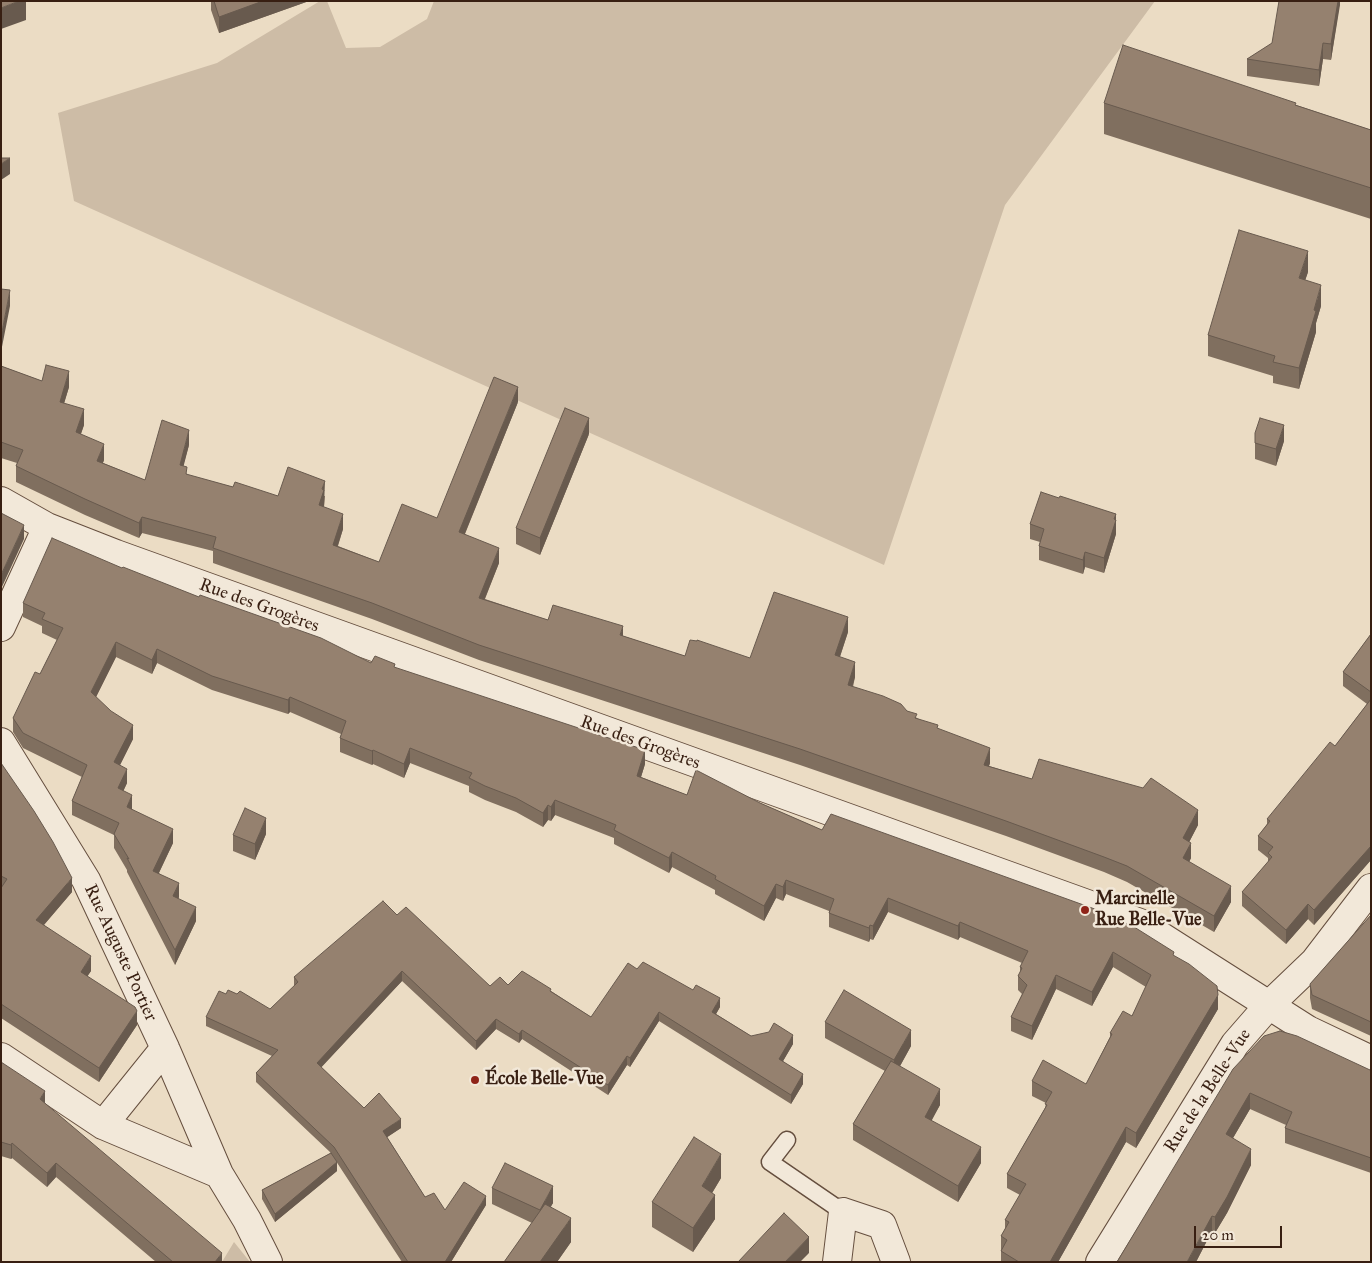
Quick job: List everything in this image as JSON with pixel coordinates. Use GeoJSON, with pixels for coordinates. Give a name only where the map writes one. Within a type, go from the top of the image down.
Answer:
{"type":"FeatureCollection","features":[{"type":"Feature","properties":{"kind":"street","name":"Rue des Grogères"},"geometry":{"type":"LineString","coordinates":[[1,501],[46,527],[154,568],[1140,923],[1308,1030],[1371,1060]]}},
{"type":"Feature","properties":{"kind":"street"},"geometry":{"type":"LineString","coordinates":[[1,627],[46,527]]}},
{"type":"Feature","properties":{"kind":"street","name":"Rue Auguste Portier"},"geometry":{"type":"LineString","coordinates":[[1,742],[86,880],[165,1048],[219,1174],[247,1220],[268,1262]]}},
{"type":"Feature","properties":{"kind":"street","name":"Rue de la Belle-Vue"},"geometry":{"type":"LineString","coordinates":[[1100,1262],[1235,1044],[1269,1005],[1314,961],[1371,888]]}},
{"type":"Feature","properties":{"kind":"street"},"geometry":{"type":"LineString","coordinates":[[103,1125],[165,1048]]}},
{"type":"Feature","properties":{"kind":"street"},"geometry":{"type":"LineString","coordinates":[[1,1057],[103,1125],[219,1174]]}},
{"type":"Feature","properties":{"kind":"street"},"geometry":{"type":"LineString","coordinates":[[837,1262],[843,1212],[882,1225],[896,1262]]}},
{"type":"Feature","properties":{"kind":"lane"},"geometry":{"type":"LineString","coordinates":[[787,1140],[770,1162],[843,1212]]}},
{"type":"Feature","properties":{"kind":"shaded area"},"geometry":{"type":"Polygon","coordinates":[[[320,1],[327,1],[346,48],[380,47],[427,19],[434,1],[1155,1],[1005,205],[884,565],[74,201],[58,113],[217,63],[320,1]]]}},
{"type":"Feature","properties":{"kind":"shaded area"},"geometry":{"type":"Polygon","coordinates":[[[234,1242],[250,1262],[222,1262],[234,1242]]]}},
{"type":"Feature","properties":{"kind":"building"},"geometry":{"type":"Polygon","coordinates":[[[1,1],[19,1],[1,8],[1,1]]]}},
{"type":"Feature","properties":{"kind":"building"},"geometry":{"type":"Polygon","coordinates":[[[214,1],[263,1],[219,17],[214,1]]]}},
{"type":"Feature","properties":{"kind":"building"},"geometry":{"type":"Polygon","coordinates":[[[1279,1],[1338,1],[1331,44],[1323,43],[1319,70],[1247,59],[1272,43],[1279,1]]]}},
{"type":"Feature","properties":{"kind":"building"},"geometry":{"type":"Polygon","coordinates":[[[1123,45],[1371,130],[1371,188],[1104,103],[1123,45]]]}},
{"type":"Feature","properties":{"kind":"building"},"geometry":{"type":"Polygon","coordinates":[[[1,158],[10,158],[1,164],[1,158]]]}},
{"type":"Feature","properties":{"kind":"building"},"geometry":{"type":"Polygon","coordinates":[[[1239,230],[1308,251],[1299,278],[1321,285],[1314,310],[1316,311],[1299,368],[1273,362],[1275,356],[1208,335],[1239,230]]]}},
{"type":"Feature","properties":{"kind":"building"},"geometry":{"type":"Polygon","coordinates":[[[1,289],[10,290],[1,337],[1,289]]]}},
{"type":"Feature","properties":{"kind":"building"},"geometry":{"type":"Polygon","coordinates":[[[46,365],[69,371],[60,402],[84,409],[76,432],[104,444],[97,461],[145,480],[162,420],[189,430],[180,465],[187,467],[186,474],[233,487],[235,482],[278,496],[288,467],[325,481],[319,505],[343,514],[333,545],[379,562],[402,504],[437,518],[494,377],[518,387],[459,532],[499,548],[479,598],[548,620],[553,605],[623,626],[620,635],[685,656],[690,640],[697,640],[750,658],[774,592],[848,617],[835,655],[855,662],[848,685],[883,696],[901,704],[907,711],[917,714],[915,718],[938,725],[937,728],[990,748],[984,765],[1032,779],[1039,759],[1143,788],[1151,778],[1198,810],[1183,838],[1191,843],[1183,858],[1231,886],[1214,916],[1127,866],[1006,821],[800,749],[479,645],[372,603],[213,548],[216,537],[142,517],[139,523],[16,466],[23,450],[1,442],[1,366],[42,381],[46,365]]]}},
{"type":"Feature","properties":{"kind":"building"},"geometry":{"type":"Polygon","coordinates":[[[565,408],[589,418],[540,538],[516,528],[565,408]]]}},
{"type":"Feature","properties":{"kind":"building"},"geometry":{"type":"Polygon","coordinates":[[[1260,418],[1284,425],[1276,449],[1255,443],[1255,433],[1260,418]]]}},
{"type":"Feature","properties":{"kind":"building"},"geometry":{"type":"Polygon","coordinates":[[[1041,492],[1059,498],[1060,496],[1116,514],[1114,519],[1116,520],[1104,558],[1085,552],[1083,560],[1039,546],[1044,529],[1030,524],[1041,492]]]}},
{"type":"Feature","properties":{"kind":"building"},"geometry":{"type":"Polygon","coordinates":[[[1,513],[24,525],[1,575],[1,513]]]}},
{"type":"Feature","properties":{"kind":"building"},"geometry":{"type":"Polygon","coordinates":[[[52,538],[122,568],[199,597],[200,595],[321,638],[371,663],[375,656],[395,664],[394,667],[645,750],[637,776],[687,795],[696,770],[760,803],[822,830],[831,814],[1092,908],[1131,925],[1174,952],[1173,955],[1189,964],[1217,986],[1218,995],[1136,1133],[1126,1127],[1050,1262],[1019,1262],[1001,1251],[1007,1240],[1001,1236],[1009,1222],[1005,1220],[1026,1184],[1007,1174],[1047,1105],[1045,1104],[1052,1092],[1032,1081],[1043,1060],[1086,1084],[1112,1034],[1110,1033],[1123,1011],[1132,1016],[1151,975],[1113,952],[1092,992],[1056,975],[1032,1026],[1011,1017],[1027,985],[1018,976],[1028,951],[960,922],[958,926],[888,898],[873,926],[870,925],[869,928],[829,913],[834,899],[786,880],[783,887],[776,884],[764,906],[715,879],[716,876],[672,852],[669,858],[614,830],[616,825],[555,800],[551,807],[548,805],[543,813],[516,798],[469,778],[472,773],[410,748],[404,764],[340,738],[346,721],[290,697],[288,700],[212,676],[157,649],[152,660],[116,642],[91,692],[111,711],[133,725],[114,762],[127,769],[118,788],[132,795],[127,807],[173,829],[153,871],[179,883],[173,896],[196,907],[175,950],[127,858],[129,859],[114,834],[119,823],[72,801],[87,765],[23,733],[13,718],[35,672],[40,674],[63,628],[42,619],[45,613],[23,603],[52,538]]]}},
{"type":"Feature","properties":{"kind":"building"},"geometry":{"type":"Polygon","coordinates":[[[1371,634],[1371,692],[1343,672],[1371,634]]]}},
{"type":"Feature","properties":{"kind":"building"},"geometry":{"type":"Polygon","coordinates":[[[1371,699],[1371,846],[1314,910],[1308,904],[1286,930],[1242,892],[1272,857],[1268,853],[1273,847],[1258,836],[1270,821],[1267,819],[1330,742],[1335,746],[1371,699]]]}},
{"type":"Feature","properties":{"kind":"building"},"geometry":{"type":"Polygon","coordinates":[[[1,763],[34,811],[72,878],[36,920],[91,956],[81,972],[135,1007],[137,1011],[99,1068],[1,1004],[1,888],[7,879],[1,876],[1,763]]]}},
{"type":"Feature","properties":{"kind":"building"},"geometry":{"type":"Polygon","coordinates":[[[245,808],[266,818],[255,844],[233,835],[245,808]]]}},
{"type":"Feature","properties":{"kind":"building"},"geometry":{"type":"Polygon","coordinates":[[[383,901],[397,915],[406,907],[490,986],[500,977],[508,985],[522,971],[591,1017],[628,963],[637,969],[643,962],[693,990],[696,985],[720,998],[712,1012],[751,1036],[769,1032],[774,1023],[793,1035],[779,1059],[803,1074],[791,1095],[659,1012],[630,1058],[627,1056],[608,1085],[522,1030],[519,1034],[496,1019],[476,1041],[402,971],[317,1063],[364,1108],[379,1093],[401,1119],[383,1131],[425,1197],[434,1193],[445,1210],[464,1182],[486,1196],[445,1262],[408,1262],[334,1147],[256,1073],[278,1050],[206,1017],[219,991],[226,994],[228,990],[237,994],[240,991],[270,1009],[298,982],[294,977],[383,901]]]}},
{"type":"Feature","properties":{"kind":"building"},"geometry":{"type":"Polygon","coordinates":[[[1371,915],[1371,1022],[1312,995],[1310,984],[1371,915]]]}},
{"type":"Feature","properties":{"kind":"building"},"geometry":{"type":"Polygon","coordinates":[[[844,990],[911,1030],[894,1060],[825,1022],[844,990]]]}},
{"type":"Feature","properties":{"kind":"building"},"geometry":{"type":"Polygon","coordinates":[[[1280,1031],[1297,1036],[1370,1070],[1371,1068],[1371,1158],[1285,1128],[1292,1112],[1250,1093],[1226,1134],[1251,1149],[1227,1197],[1215,1217],[1212,1216],[1187,1262],[1117,1262],[1233,1069],[1264,1036],[1280,1031]]]}},
{"type":"Feature","properties":{"kind":"building"},"geometry":{"type":"Polygon","coordinates":[[[891,1061],[940,1089],[925,1117],[981,1147],[958,1186],[853,1124],[891,1061]]]}},
{"type":"Feature","properties":{"kind":"building"},"geometry":{"type":"Polygon","coordinates":[[[1,1062],[45,1091],[40,1099],[222,1253],[215,1262],[173,1262],[56,1163],[47,1173],[12,1143],[11,1145],[1,1142],[1,1062]]]}},
{"type":"Feature","properties":{"kind":"building"},"geometry":{"type":"Polygon","coordinates":[[[694,1137],[721,1154],[702,1186],[715,1195],[693,1228],[652,1202],[694,1137]]]}},
{"type":"Feature","properties":{"kind":"building"},"geometry":{"type":"Polygon","coordinates":[[[331,1153],[337,1162],[275,1214],[262,1190],[331,1153]]]}},
{"type":"Feature","properties":{"kind":"building"},"geometry":{"type":"Polygon","coordinates":[[[505,1163],[553,1186],[540,1210],[492,1188],[505,1163]]]}},
{"type":"Feature","properties":{"kind":"building"},"geometry":{"type":"Polygon","coordinates":[[[545,1204],[571,1218],[540,1262],[504,1262],[545,1204]]]}},
{"type":"Feature","properties":{"kind":"building"},"geometry":{"type":"Polygon","coordinates":[[[784,1213],[809,1237],[785,1262],[738,1262],[784,1213]]]}},
{"type":"Feature","properties":{"kind":"place","name":"Marcinelle Rue Belle-Vue"},"geometry":{"type":"Point","coordinates":[1085,910]}},
{"type":"Feature","properties":{"kind":"place","name":"École Belle-Vue"},"geometry":{"type":"Point","coordinates":[475,1080]}}]}
